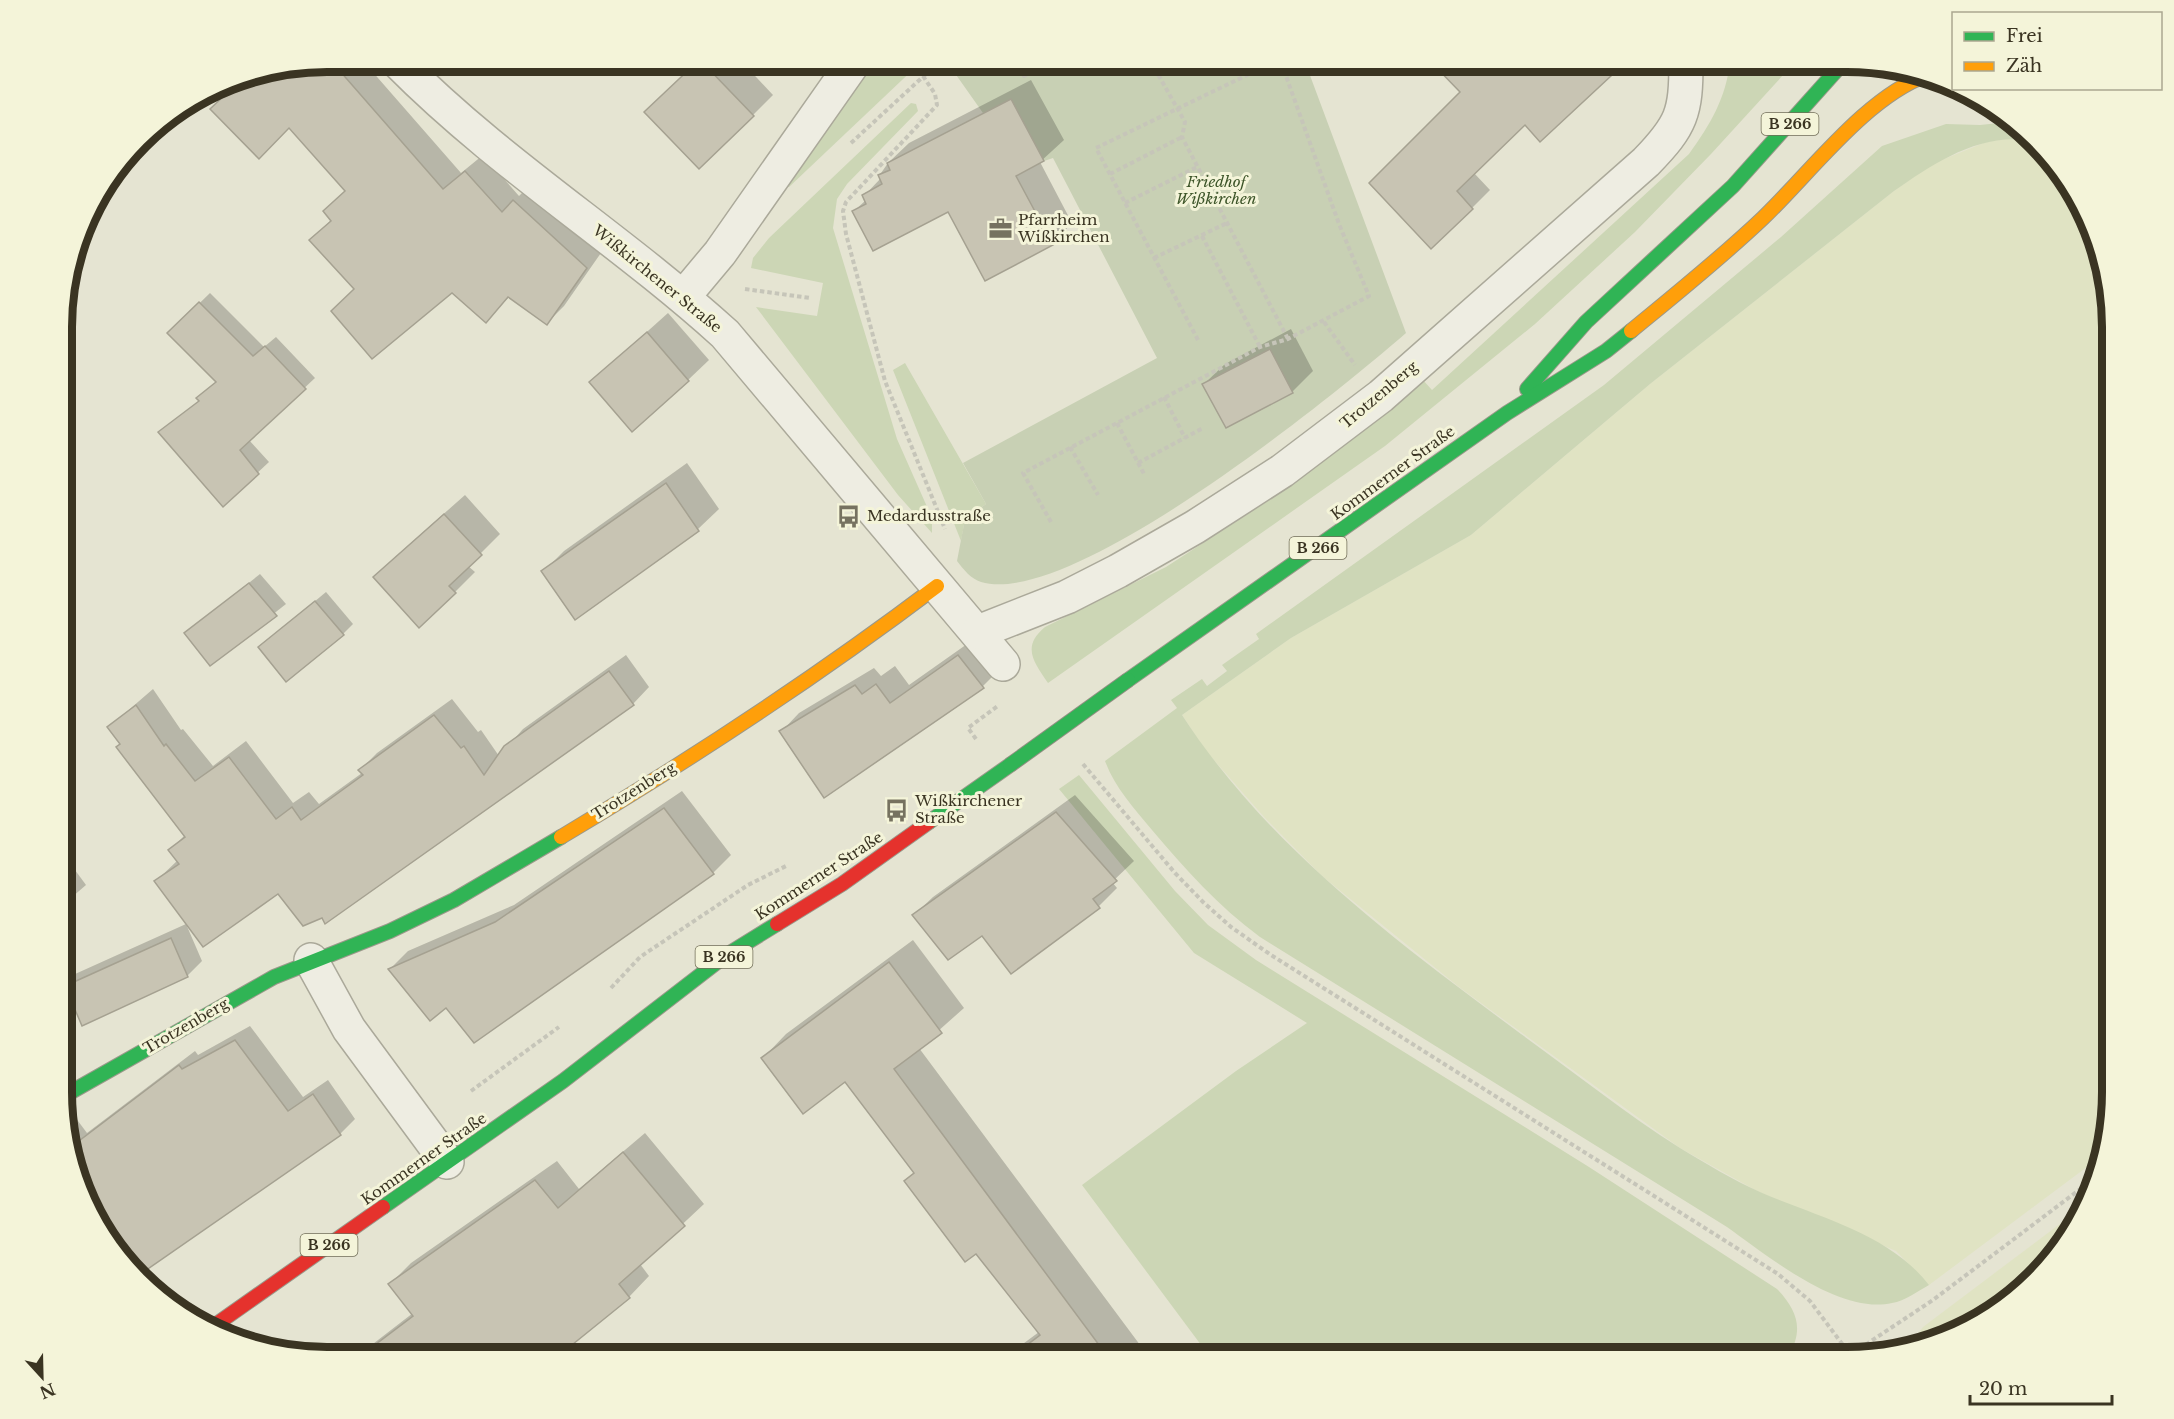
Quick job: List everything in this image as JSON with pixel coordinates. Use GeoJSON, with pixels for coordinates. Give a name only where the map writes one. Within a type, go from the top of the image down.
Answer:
{"type":"FeatureCollection","features":[{"type":"Feature","properties":{"kind":"main road","name":"Kommerner Straße"},"geometry":{"type":"LineString","coordinates":[[1506,413],[1586,322],[1733,186],[1835,72]]}},
{"type":"Feature","properties":{"kind":"main road","name":"Kommerner Straße"},"geometry":{"type":"LineString","coordinates":[[218,1323],[563,1081],[725,956],[842,884],[1506,413],[1606,351],[1764,217],[1833,151],[1870,110],[1912,81]]}},
{"type":"Feature","properties":{"kind":"main road","name":"Trotzenberg"},"geometry":{"type":"LineString","coordinates":[[72,1091],[240,994],[311,960],[390,931],[453,900],[578,827],[735,727],[892,620],[937,586]]}},
{"type":"Feature","properties":{"kind":"street","name":"Wißkirchener Straße"},"geometry":{"type":"LineString","coordinates":[[409,72],[502,157],[684,296],[740,351],[1003,664]]}},
{"type":"Feature","properties":{"kind":"street"},"geometry":{"type":"LineString","coordinates":[[684,296],[720,254],[847,72]]}},
{"type":"Feature","properties":{"kind":"street","name":"Trotzenberg"},"geometry":{"type":"LineString","coordinates":[[978,632],[1067,597],[1196,527],[1282,471],[1354,417],[1637,170],[1673,134],[1684,99],[1685,72]]}},
{"type":"Feature","properties":{"kind":"street"},"geometry":{"type":"LineString","coordinates":[[311,960],[349,1029],[447,1162]]}},
{"type":"Feature","properties":{"kind":"path"},"geometry":{"type":"LineString","coordinates":[[1157,72],[1185,122],[1182,136],[1197,167],[1288,339]]}},
{"type":"Feature","properties":{"kind":"path"},"geometry":{"type":"LineString","coordinates":[[1198,340],[1096,148],[1254,72]]}},
{"type":"Feature","properties":{"kind":"path"},"geometry":{"type":"LineString","coordinates":[[1051,522],[1023,473],[1260,347],[1288,339],[1324,322],[1369,296],[1339,224],[1285,72]]}},
{"type":"Feature","properties":{"kind":"path"},"geometry":{"type":"LineString","coordinates":[[923,76],[935,94],[937,105],[860,186],[846,202],[843,212],[846,234],[885,381],[943,520],[947,542],[937,586]]}},
{"type":"Feature","properties":{"kind":"path"},"geometry":{"type":"LineString","coordinates":[[1110,174],[1182,136]]}},
{"type":"Feature","properties":{"kind":"path"},"geometry":{"type":"LineString","coordinates":[[1125,203],[1197,167]]}},
{"type":"Feature","properties":{"kind":"path"},"geometry":{"type":"LineString","coordinates":[[1154,258],[1227,223]]}},
{"type":"Feature","properties":{"kind":"path"},"geometry":{"type":"LineString","coordinates":[[1202,236],[1260,347]]}},
{"type":"Feature","properties":{"kind":"path"},"geometry":{"type":"LineString","coordinates":[[759,291],[810,298]]}},
{"type":"Feature","properties":{"kind":"path"},"geometry":{"type":"LineString","coordinates":[[1324,322],[1346,355]]}},
{"type":"Feature","properties":{"kind":"path"},"geometry":{"type":"LineString","coordinates":[[1164,397],[1185,438]]}},
{"type":"Feature","properties":{"kind":"path"},"geometry":{"type":"LineString","coordinates":[[1117,423],[1144,474]]}},
{"type":"Feature","properties":{"kind":"path"},"geometry":{"type":"LineString","coordinates":[[1138,463],[1203,428]]}},
{"type":"Feature","properties":{"kind":"path"},"geometry":{"type":"LineString","coordinates":[[1071,447],[1098,495]]}},
{"type":"Feature","properties":{"kind":"path"},"geometry":{"type":"LineString","coordinates":[[979,742],[968,728],[999,705]]}},
{"type":"Feature","properties":{"kind":"path"},"geometry":{"type":"LineString","coordinates":[[1080,759],[1175,873],[1232,927],[1271,955],[1778,1274],[1810,1301],[1843,1347]]}},
{"type":"Feature","properties":{"kind":"path"},"geometry":{"type":"LineString","coordinates":[[1865,1346],[1933,1300],[2084,1186]]}},
{"type":"Feature","properties":{"kind":"green space"},"geometry":{"type":"Polygon","coordinates":[[[865,72],[910,72],[789,187],[786,187],[865,72]]]}},
{"type":"Feature","properties":{"kind":"green space","name":"Friedhof Wißkirchen"},"geometry":{"type":"Polygon","coordinates":[[[954,72],[1309,72],[1406,333],[1265,446],[1137,531],[1076,563],[1023,582],[981,582],[974,579],[957,561],[965,519],[986,504],[963,463],[1157,358],[1053,158],[1044,161],[1011,100],[983,113],[954,72]]]}},
{"type":"Feature","properties":{"kind":"green space"},"geometry":{"type":"Polygon","coordinates":[[[1728,72],[1786,72],[1635,232],[1535,324],[1385,446],[1048,683],[1032,655],[1033,641],[1045,627],[1166,567],[1280,493],[1422,379],[1432,390],[1689,154],[1716,111],[1728,72]]]}},
{"type":"Feature","properties":{"kind":"green space"},"geometry":{"type":"Polygon","coordinates":[[[911,103],[916,104],[918,111],[847,184],[837,199],[833,228],[897,439],[932,518],[932,533],[898,495],[756,307],[817,316],[823,283],[751,268],[753,258],[769,238],[911,103]]]}},
{"type":"Feature","properties":{"kind":"green space"},"geometry":{"type":"Polygon","coordinates":[[[1999,123],[2020,140],[2008,139],[1973,146],[1940,161],[1894,191],[1650,384],[1471,535],[1291,638],[1182,715],[1216,763],[1253,807],[1294,849],[1337,889],[1428,964],[1619,1107],[1680,1148],[1750,1187],[1873,1239],[1913,1267],[1929,1285],[1897,1302],[1871,1304],[1827,1292],[1783,1267],[1727,1227],[1260,937],[1216,900],[1177,859],[1126,797],[1105,761],[1177,708],[1171,700],[1202,679],[1207,686],[1227,671],[1222,665],[1259,639],[1256,634],[1604,385],[1781,237],[1882,146],[1946,124],[1999,123]]]}},
{"type":"Feature","properties":{"kind":"green space"},"geometry":{"type":"Polygon","coordinates":[[[2010,138],[2019,139],[2039,159],[2059,185],[2083,229],[2100,294],[2102,327],[2102,1092],[2100,1125],[2091,1164],[1929,1285],[1896,1251],[1757,1191],[1680,1148],[1459,987],[1322,876],[1265,818],[1206,751],[1182,715],[1291,638],[1471,535],[1650,384],[1894,191],[1932,164],[1986,142],[2010,138]]]}},
{"type":"Feature","properties":{"kind":"green space"},"geometry":{"type":"Polygon","coordinates":[[[905,363],[986,504],[965,519],[961,541],[893,370],[905,363]]]}},
{"type":"Feature","properties":{"kind":"green space"},"geometry":{"type":"Polygon","coordinates":[[[1079,775],[1175,891],[1208,925],[1256,960],[1589,1167],[1777,1289],[1794,1313],[1797,1329],[1793,1347],[1203,1347],[1082,1185],[1236,1071],[1307,1023],[1194,953],[1059,789],[1079,775]]]}},
{"type":"Feature","properties":{"kind":"green space"},"geometry":{"type":"Polygon","coordinates":[[[2070,1216],[2039,1260],[2015,1284],[1989,1304],[1945,1328],[1915,1337],[1923,1327],[2070,1216]]]}},
{"type":"Feature","properties":{"kind":"building"},"geometry":{"type":"Polygon","coordinates":[[[341,72],[443,189],[465,171],[502,212],[513,200],[587,268],[547,325],[508,297],[486,323],[452,293],[372,359],[331,311],[354,289],[309,240],[331,221],[323,211],[345,191],[289,128],[259,159],[210,109],[229,91],[261,81],[294,74],[341,72]]]}},
{"type":"Feature","properties":{"kind":"building"},"geometry":{"type":"Polygon","coordinates":[[[686,72],[712,72],[754,116],[699,169],[644,112],[686,72]]]}},
{"type":"Feature","properties":{"kind":"building"},"geometry":{"type":"Polygon","coordinates":[[[1441,72],[1615,72],[1540,142],[1525,125],[1457,191],[1473,209],[1431,249],[1369,183],[1460,92],[1441,72]]]}},
{"type":"Feature","properties":{"kind":"building"},"geometry":{"type":"Polygon","coordinates":[[[1011,99],[1044,161],[1016,176],[1053,245],[985,281],[948,212],[873,251],[852,211],[866,204],[862,195],[882,184],[878,175],[890,170],[887,163],[1011,99]]]}},
{"type":"Feature","properties":{"kind":"building"},"geometry":{"type":"Polygon","coordinates":[[[199,302],[253,356],[265,346],[306,389],[240,450],[259,474],[223,507],[158,432],[199,401],[196,398],[216,382],[167,333],[199,302]]]}},
{"type":"Feature","properties":{"kind":"building"},"geometry":{"type":"Polygon","coordinates":[[[647,332],[689,381],[632,432],[589,382],[647,332]]]}},
{"type":"Feature","properties":{"kind":"building"},"geometry":{"type":"Polygon","coordinates":[[[1270,349],[1293,393],[1226,428],[1202,384],[1270,349]]]}},
{"type":"Feature","properties":{"kind":"building"},"geometry":{"type":"Polygon","coordinates":[[[666,483],[699,531],[575,620],[541,571],[666,483]]]}},
{"type":"Feature","properties":{"kind":"building"},"geometry":{"type":"Polygon","coordinates":[[[444,514],[482,555],[449,586],[456,593],[419,628],[373,577],[444,514]]]}},
{"type":"Feature","properties":{"kind":"building"},"geometry":{"type":"Polygon","coordinates":[[[249,583],[277,616],[210,666],[184,633],[249,583]]]}},
{"type":"Feature","properties":{"kind":"building"},"geometry":{"type":"Polygon","coordinates":[[[315,601],[344,635],[286,682],[258,647],[315,601]]]}},
{"type":"Feature","properties":{"kind":"building"},"geometry":{"type":"Polygon","coordinates":[[[958,655],[984,688],[824,798],[779,731],[855,685],[862,694],[876,684],[890,703],[958,655]]]}},
{"type":"Feature","properties":{"kind":"building"},"geometry":{"type":"Polygon","coordinates":[[[609,671],[634,705],[325,924],[322,918],[303,926],[278,894],[203,947],[154,881],[179,864],[168,850],[185,837],[116,747],[120,744],[107,727],[136,705],[164,746],[166,744],[195,781],[229,757],[276,819],[292,807],[301,820],[363,775],[358,770],[434,715],[461,748],[464,746],[484,775],[504,746],[609,671]]]}},
{"type":"Feature","properties":{"kind":"building"},"geometry":{"type":"Polygon","coordinates":[[[664,808],[714,874],[474,1043],[446,1008],[430,1021],[388,969],[495,922],[664,808]]]}},
{"type":"Feature","properties":{"kind":"building"},"geometry":{"type":"Polygon","coordinates":[[[1056,812],[1117,881],[1093,899],[1100,908],[1011,974],[982,936],[948,960],[912,915],[1056,812]]]}},
{"type":"Feature","properties":{"kind":"building"},"geometry":{"type":"Polygon","coordinates":[[[171,938],[188,977],[82,1026],[72,1002],[72,983],[171,938]]]}},
{"type":"Feature","properties":{"kind":"building"},"geometry":{"type":"Polygon","coordinates":[[[889,962],[942,1033],[894,1069],[1101,1347],[1024,1347],[1040,1335],[976,1254],[965,1262],[904,1181],[914,1173],[845,1082],[803,1114],[761,1058],[889,962]]]}},
{"type":"Feature","properties":{"kind":"building"},"geometry":{"type":"Polygon","coordinates":[[[235,1040],[288,1111],[313,1094],[341,1135],[146,1271],[135,1260],[106,1220],[91,1190],[77,1142],[179,1065],[182,1069],[235,1040]]]}},
{"type":"Feature","properties":{"kind":"building"},"geometry":{"type":"Polygon","coordinates":[[[623,1152],[685,1226],[619,1284],[630,1298],[569,1347],[372,1347],[413,1316],[388,1284],[535,1180],[558,1208],[623,1152]]]}},
{"type":"Feature","properties":{"kind":"traffic: fast"},"geometry":{"type":"LineString","coordinates":[[1527,389],[1586,322],[1733,186],[1835,72]]}},
{"type":"Feature","properties":{"kind":"traffic: fast"},"geometry":{"type":"LineString","coordinates":[[1128,680],[1507,413],[1606,351],[1631,331]]}},
{"type":"Feature","properties":{"kind":"traffic: fast"},"geometry":{"type":"LineString","coordinates":[[1010,765],[1128,680]]}},
{"type":"Feature","properties":{"kind":"traffic: fast"},"geometry":{"type":"LineString","coordinates":[[929,822],[1010,765]]}},
{"type":"Feature","properties":{"kind":"traffic: fast"},"geometry":{"type":"LineString","coordinates":[[72,1091],[274,977],[390,931],[454,900],[561,837]]}},
{"type":"Feature","properties":{"kind":"traffic: fast"},"geometry":{"type":"LineString","coordinates":[[383,1207],[563,1081],[725,956],[777,924]]}},
{"type":"Feature","properties":{"kind":"traffic: slow"},"geometry":{"type":"LineString","coordinates":[[1631,331],[1747,233],[1861,118],[1882,100],[1914,81]]}},
{"type":"Feature","properties":{"kind":"traffic: slow"},"geometry":{"type":"LineString","coordinates":[[561,837],[753,716],[937,586]]}},
{"type":"Feature","properties":{"kind":"traffic: jam"},"geometry":{"type":"LineString","coordinates":[[777,924],[842,884],[929,822]]}},
{"type":"Feature","properties":{"kind":"traffic: jam"},"geometry":{"type":"LineString","coordinates":[[218,1323],[383,1207]]}},
{"type":"Feature","properties":{"kind":"place","name":"Pfarrheim Wißkirchen"},"geometry":{"type":"Point","coordinates":[1000,229]}},
{"type":"Feature","properties":{"kind":"place","name":"Medardusstraße"},"geometry":{"type":"Point","coordinates":[849,516]}},
{"type":"Feature","properties":{"kind":"place","name":"Wißkirchener Straße"},"geometry":{"type":"Point","coordinates":[897,810]}}]}
